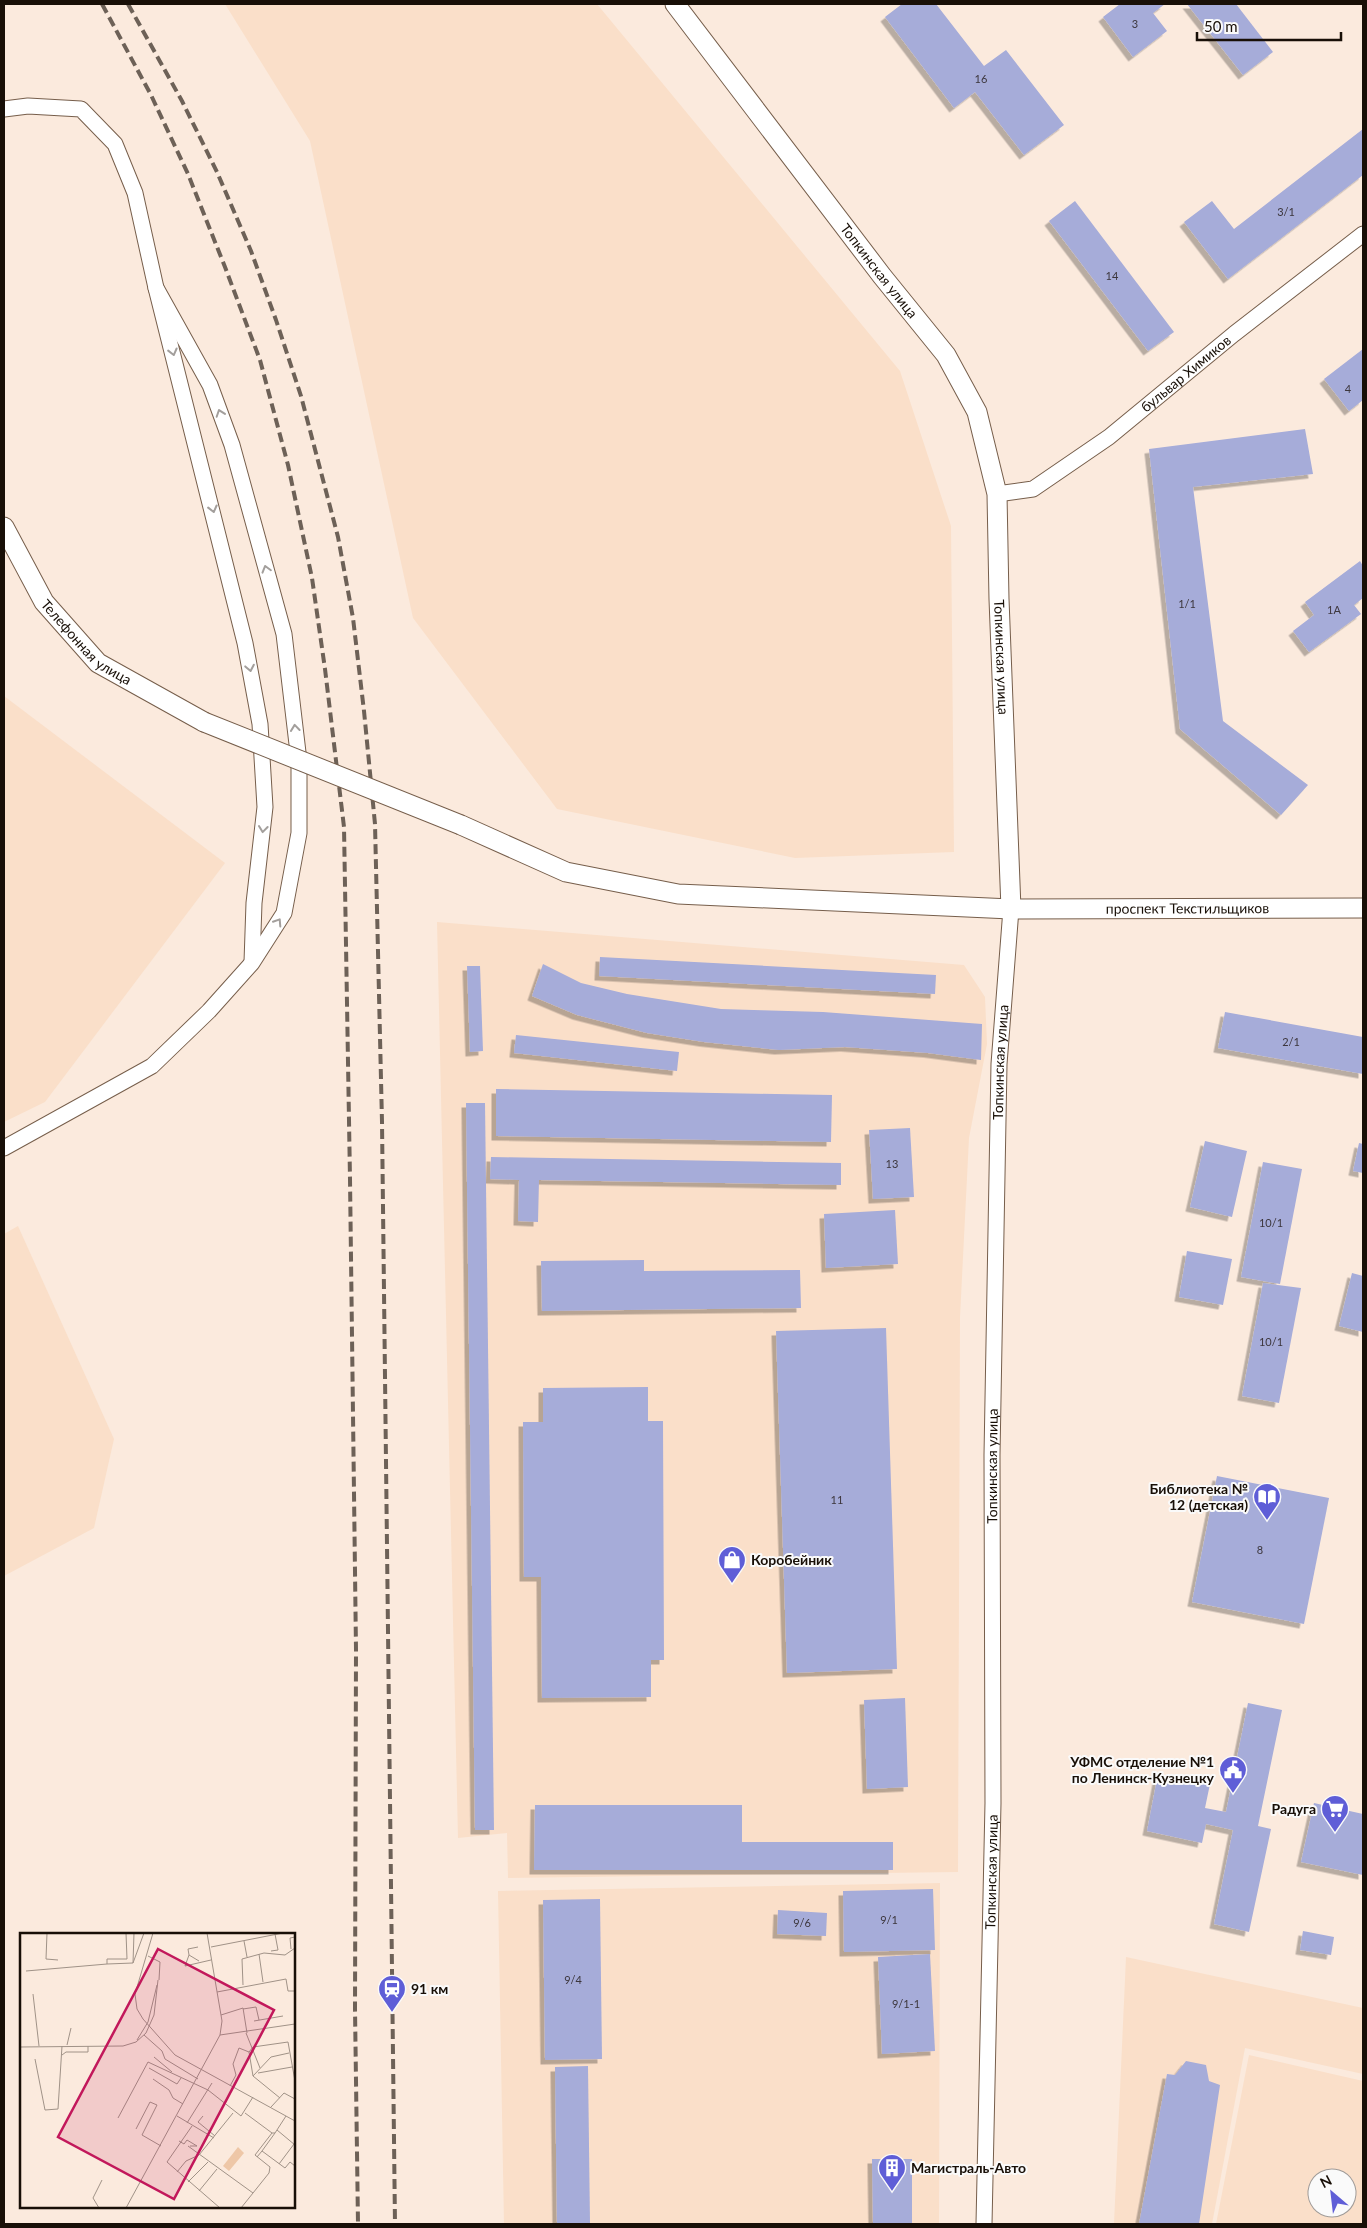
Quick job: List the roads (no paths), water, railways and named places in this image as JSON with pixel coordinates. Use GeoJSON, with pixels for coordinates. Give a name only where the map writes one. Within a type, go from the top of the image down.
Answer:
{"type":"FeatureCollection","features":[{"type":"Feature","properties":{"kind":"street","name":"Топкинская улица"},"geometry":{"type":"LineString","coordinates":[[675,4],[834,213],[946,355],[977,412],[997,494],[999,598],[1011,909],[999,1064],[992,1455],[993,1803],[984,2224]]}},
{"type":"Feature","properties":{"kind":"street"},"geometry":{"type":"LineString","coordinates":[[4,109],[28,106],[81,109],[115,144],[135,193],[156,288],[240,624],[260,724],[265,806],[254,902],[252,963]]}},
{"type":"Feature","properties":{"kind":"street","name":"бульвар Химиков"},"geometry":{"type":"LineString","coordinates":[[997,494],[1033,489],[1109,437],[1234,334],[1363,234]]}},
{"type":"Feature","properties":{"kind":"street"},"geometry":{"type":"LineString","coordinates":[[4,1148],[152,1066],[209,1011],[252,963],[284,913],[299,833],[299,761],[284,634],[232,445],[210,385],[156,288]]}},
{"type":"Feature","properties":{"kind":"street","name":"Телефонная улица"},"geometry":{"type":"LineString","coordinates":[[4,527],[44,602],[98,662],[204,722],[461,826]]}},
{"type":"Feature","properties":{"kind":"street","name":"проспект Текстильщиков"},"geometry":{"type":"LineString","coordinates":[[461,826],[566,872],[678,894],[1011,909],[1363,908]]}},
{"type":"Feature","properties":{"kind":"railway"},"geometry":{"type":"LineString","coordinates":[[102,4],[151,95],[188,174],[260,360],[288,465],[312,578],[344,827],[356,1650],[355,2009],[358,2224]]}},
{"type":"Feature","properties":{"kind":"railway"},"geometry":{"type":"LineString","coordinates":[[128,4],[182,101],[217,172],[251,251],[301,396],[338,537],[353,618],[375,824],[382,1122],[395,2224]]}},
{"type":"Feature","properties":{"kind":"place","name":"Библиотека № 12 (детская)"},"geometry":{"type":"Point","coordinates":[1267,1521]}},
{"type":"Feature","properties":{"kind":"place","name":"Коробейник"},"geometry":{"type":"Point","coordinates":[732,1584]}},
{"type":"Feature","properties":{"kind":"place","name":"УФМС отделение №1 по Ленинск-Кузнецку"},"geometry":{"type":"Point","coordinates":[1233,1794]}},
{"type":"Feature","properties":{"kind":"place","name":"Радуга"},"geometry":{"type":"Point","coordinates":[1335,1833]}},
{"type":"Feature","properties":{"kind":"place","name":"91 км"},"geometry":{"type":"Point","coordinates":[392,2013]}},
{"type":"Feature","properties":{"kind":"place","name":"Магистраль-Авто"},"geometry":{"type":"Point","coordinates":[892,2192]}}]}
